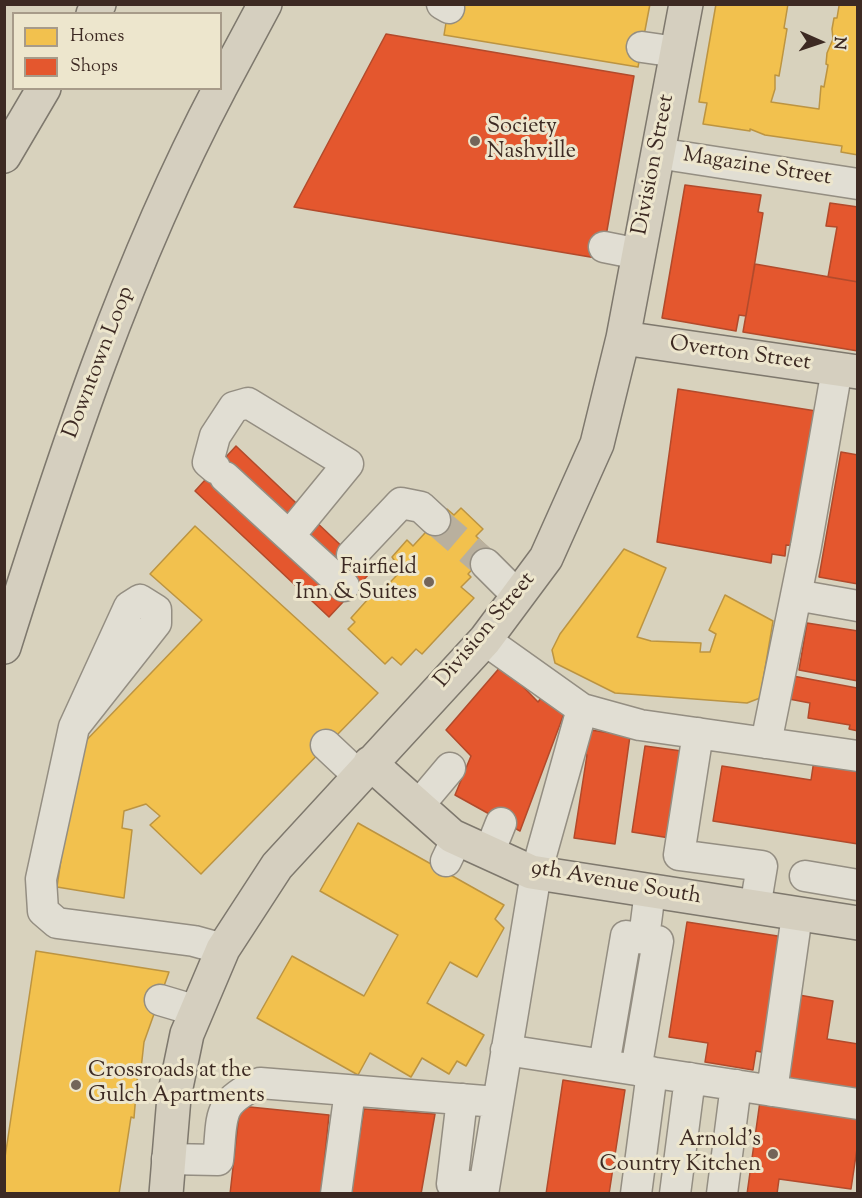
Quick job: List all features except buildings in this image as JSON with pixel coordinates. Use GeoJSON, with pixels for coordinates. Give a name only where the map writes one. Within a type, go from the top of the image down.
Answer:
{"type":"FeatureCollection","features":[{"type":"Feature","properties":{"kind":"main road","name":"Downtown Loop"},"geometry":{"type":"LineString","coordinates":[[222,84],[265,4]]}},
{"type":"Feature","properties":{"kind":"main road","name":"Division Street"},"geometry":{"type":"LineString","coordinates":[[166,1194],[167,1159],[174,1097],[187,1034],[223,949],[277,866],[485,639],[518,596],[546,558],[597,444],[623,338],[686,4]]}},
{"type":"Feature","properties":{"kind":"main road"},"geometry":{"type":"LineString","coordinates":[[4,156],[43,90]]}},
{"type":"Feature","properties":{"kind":"main road","name":"Downtown Loop"},"geometry":{"type":"LineString","coordinates":[[4,647],[61,465],[126,290],[219,90]]}},
{"type":"Feature","properties":{"kind":"main road","name":"Overton Street"},"geometry":{"type":"LineString","coordinates":[[623,338],[847,371]]}},
{"type":"Feature","properties":{"kind":"main road","name":"9th Avenue South"},"geometry":{"type":"LineString","coordinates":[[365,770],[418,806],[452,850],[489,853],[536,873],[851,923]]}},
{"type":"Feature","properties":{"kind":"street"},"geometry":{"type":"LineString","coordinates":[[642,47],[677,52]]}},
{"type":"Feature","properties":{"kind":"street","name":"Magazine Street"},"geometry":{"type":"LineString","coordinates":[[657,153],[858,184]]}},
{"type":"Feature","properties":{"kind":"street"},"geometry":{"type":"LineString","coordinates":[[604,247],[639,254]]}},
{"type":"Feature","properties":{"kind":"street"},"geometry":{"type":"LineString","coordinates":[[766,743],[796,595],[847,371]]}},
{"type":"Feature","properties":{"kind":"street"},"geometry":{"type":"LineString","coordinates":[[289,536],[348,464],[248,403],[234,407],[215,435],[208,462],[220,472],[289,536],[344,586]]}},
{"type":"Feature","properties":{"kind":"street"},"geometry":{"type":"LineString","coordinates":[[352,555],[401,503],[421,507],[435,519]]}},
{"type":"Feature","properties":{"kind":"street"},"geometry":{"type":"LineString","coordinates":[[486,564],[518,596]]}},
{"type":"Feature","properties":{"kind":"street"},"geometry":{"type":"LineString","coordinates":[[796,595],[858,606]]}},
{"type":"Feature","properties":{"kind":"street"},"geometry":{"type":"LineString","coordinates":[[485,639],[582,709],[640,725],[858,756]]}},
{"type":"Feature","properties":{"kind":"street"},"geometry":{"type":"LineString","coordinates":[[460,1112],[451,1189],[483,1191],[536,873],[582,709]]}},
{"type":"Feature","properties":{"kind":"street"},"geometry":{"type":"LineString","coordinates":[[74,727],[41,879],[43,911],[57,923],[194,941],[223,949]]}},
{"type":"Feature","properties":{"kind":"street"},"geometry":{"type":"LineString","coordinates":[[698,733],[679,855],[762,866],[755,908]]}},
{"type":"Feature","properties":{"kind":"street"},"geometry":{"type":"LineString","coordinates":[[327,746],[365,770]]}},
{"type":"Feature","properties":{"kind":"street"},"geometry":{"type":"LineString","coordinates":[[418,806],[450,768]]}},
{"type":"Feature","properties":{"kind":"street"},"geometry":{"type":"LineString","coordinates":[[489,853],[501,823]]}},
{"type":"Feature","properties":{"kind":"street"},"geometry":{"type":"LineString","coordinates":[[805,876],[854,884],[851,923]]}},
{"type":"Feature","properties":{"kind":"street"},"geometry":{"type":"LineString","coordinates":[[644,938],[650,891]]}},
{"type":"Feature","properties":{"kind":"street"},"geometry":{"type":"LineString","coordinates":[[772,1091],[797,915]]}},
{"type":"Feature","properties":{"kind":"street"},"geometry":{"type":"LineString","coordinates":[[604,1065],[626,936],[658,941],[644,1071],[636,1194]]}},
{"type":"Feature","properties":{"kind":"street"},"geometry":{"type":"LineString","coordinates":[[160,1000],[197,1011]]}},
{"type":"Feature","properties":{"kind":"street"},"geometry":{"type":"LineString","coordinates":[[506,1050],[858,1104]]}},
{"type":"Feature","properties":{"kind":"street"},"geometry":{"type":"LineString","coordinates":[[675,1194],[690,1078]]}},
{"type":"Feature","properties":{"kind":"street"},"geometry":{"type":"LineString","coordinates":[[167,1159],[218,1160],[224,1110],[237,1093],[260,1083],[350,1091],[460,1112],[495,1115]]}},
{"type":"Feature","properties":{"kind":"street"},"geometry":{"type":"LineString","coordinates":[[722,1194],[736,1085]]}},
{"type":"Feature","properties":{"kind":"street"},"geometry":{"type":"LineString","coordinates":[[336,1194],[350,1091]]}},
{"type":"Feature","properties":{"kind":"tunnel"},"geometry":{"type":"LineString","coordinates":[[435,520],[486,564]]}},
{"type":"Feature","properties":{"kind":"place","name":"Society Nashville"},"geometry":{"type":"Point","coordinates":[475,141]}},
{"type":"Feature","properties":{"kind":"place","name":"Fairfield Inn & Suites"},"geometry":{"type":"Point","coordinates":[429,582]}},
{"type":"Feature","properties":{"kind":"place","name":"Crossroads at the Gulch Apartments"},"geometry":{"type":"Point","coordinates":[76,1085]}},
{"type":"Feature","properties":{"kind":"place","name":"Arnold's Country Kitchen"},"geometry":{"type":"Point","coordinates":[773,1154]}}]}
